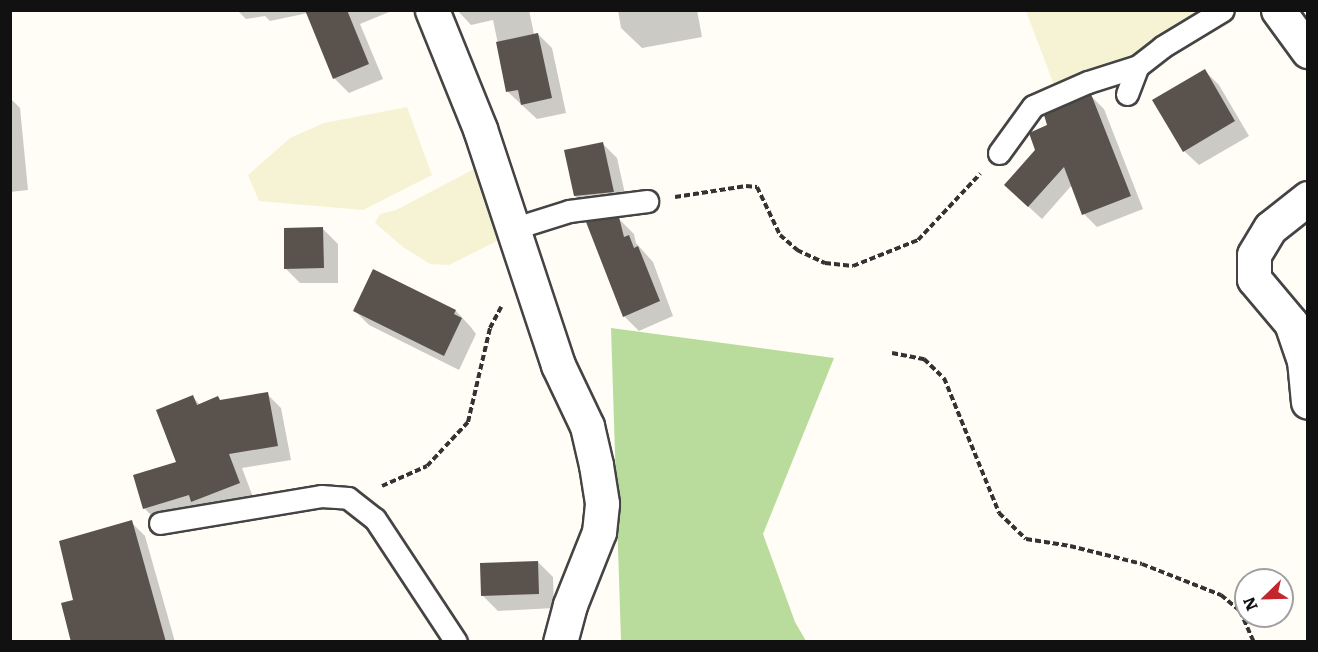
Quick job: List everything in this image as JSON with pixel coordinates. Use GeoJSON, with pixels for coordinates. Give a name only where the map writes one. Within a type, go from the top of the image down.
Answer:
{"type":"FeatureCollection","features":[{"type":"Feature","properties":{"kind":"street"},"geometry":{"type":"LineString","coordinates":[[432,10],[480,129],[558,365],[587,426],[602,504],[599,532],[570,605],[560,642]]}},
{"type":"Feature","properties":{"kind":"street"},"geometry":{"type":"LineString","coordinates":[[1278,10],[1308,51]]}},
{"type":"Feature","properties":{"kind":"street"},"geometry":{"type":"LineString","coordinates":[[1308,198],[1270,228],[1254,255],[1254,279],[1291,324],[1304,360],[1308,402]]}},
{"type":"Feature","properties":{"kind":"lane"},"geometry":{"type":"LineString","coordinates":[[999,153],[1033,105],[1088,82],[1138,66],[1162,47],[1223,10]]}},
{"type":"Feature","properties":{"kind":"lane"},"geometry":{"type":"LineString","coordinates":[[1127,94],[1138,66]]}},
{"type":"Feature","properties":{"kind":"lane"},"geometry":{"type":"LineString","coordinates":[[512,229],[569,211],[647,201]]}},
{"type":"Feature","properties":{"kind":"lane"},"geometry":{"type":"LineString","coordinates":[[160,523],[321,496],[348,498],[375,519],[456,642]]}},
{"type":"Feature","properties":{"kind":"path"},"geometry":{"type":"LineString","coordinates":[[647,201],[746,186],[758,187],[780,235],[797,250],[825,263],[852,266],[918,240],[930,231],[999,153]]}},
{"type":"Feature","properties":{"kind":"path"},"geometry":{"type":"LineString","coordinates":[[348,498],[427,466],[468,422],[490,328],[523,260]]}},
{"type":"Feature","properties":{"kind":"path"},"geometry":{"type":"LineString","coordinates":[[891,353],[924,359],[944,378],[999,513],[1026,539],[1071,546],[1142,564],[1221,595],[1240,611],[1254,642]]}},
{"type":"Feature","properties":{"kind":"shaded area"},"geometry":{"type":"Polygon","coordinates":[[[1026,11],[1206,11],[1182,28],[1114,64],[1054,85],[1026,11]]]}},
{"type":"Feature","properties":{"kind":"shaded area"},"geometry":{"type":"Polygon","coordinates":[[[407,107],[432,175],[363,210],[259,201],[248,175],[290,138],[324,123],[407,107]]]}},
{"type":"Feature","properties":{"kind":"shaded area"},"geometry":{"type":"Polygon","coordinates":[[[476,168],[497,241],[449,265],[430,264],[403,247],[375,223],[380,214],[396,210],[476,168]]]}},
{"type":"Feature","properties":{"kind":"green space"},"geometry":{"type":"Polygon","coordinates":[[[611,328],[834,358],[763,534],[795,622],[806,641],[621,641],[611,328]]]}},
{"type":"Feature","properties":{"kind":"building"},"geometry":{"type":"Polygon","coordinates":[[[305,10],[347,10],[369,64],[333,79],[305,10]]]}},
{"type":"Feature","properties":{"kind":"building"},"geometry":{"type":"Polygon","coordinates":[[[538,33],[552,98],[521,105],[518,90],[506,92],[496,42],[538,33]]]}},
{"type":"Feature","properties":{"kind":"building"},"geometry":{"type":"Polygon","coordinates":[[[1205,69],[1235,121],[1183,152],[1152,100],[1205,69]]]}},
{"type":"Feature","properties":{"kind":"building"},"geometry":{"type":"Polygon","coordinates":[[[1091,94],[1131,196],[1082,215],[1064,167],[1028,207],[1004,185],[1035,150],[1029,133],[1047,125],[1044,115],[1091,94]]]}},
{"type":"Feature","properties":{"kind":"building"},"geometry":{"type":"Polygon","coordinates":[[[603,142],[614,192],[574,196],[564,150],[603,142]]]}},
{"type":"Feature","properties":{"kind":"building"},"geometry":{"type":"Polygon","coordinates":[[[619,217],[624,237],[629,235],[634,248],[638,246],[660,301],[623,317],[586,222],[619,217]]]}},
{"type":"Feature","properties":{"kind":"building"},"geometry":{"type":"Polygon","coordinates":[[[323,227],[324,268],[284,269],[284,228],[323,227]]]}},
{"type":"Feature","properties":{"kind":"building"},"geometry":{"type":"Polygon","coordinates":[[[373,269],[456,310],[454,314],[462,318],[444,356],[353,311],[373,269]]]}},
{"type":"Feature","properties":{"kind":"building"},"geometry":{"type":"Polygon","coordinates":[[[268,392],[278,446],[229,454],[240,483],[191,502],[189,495],[143,509],[133,475],[176,462],[156,410],[193,395],[197,405],[218,396],[220,400],[268,392]]]}},
{"type":"Feature","properties":{"kind":"building"},"geometry":{"type":"Polygon","coordinates":[[[132,520],[166,642],[71,642],[61,603],[73,600],[59,541],[132,520]]]}},
{"type":"Feature","properties":{"kind":"building"},"geometry":{"type":"Polygon","coordinates":[[[538,561],[539,594],[481,596],[480,563],[538,561]]]}}]}
